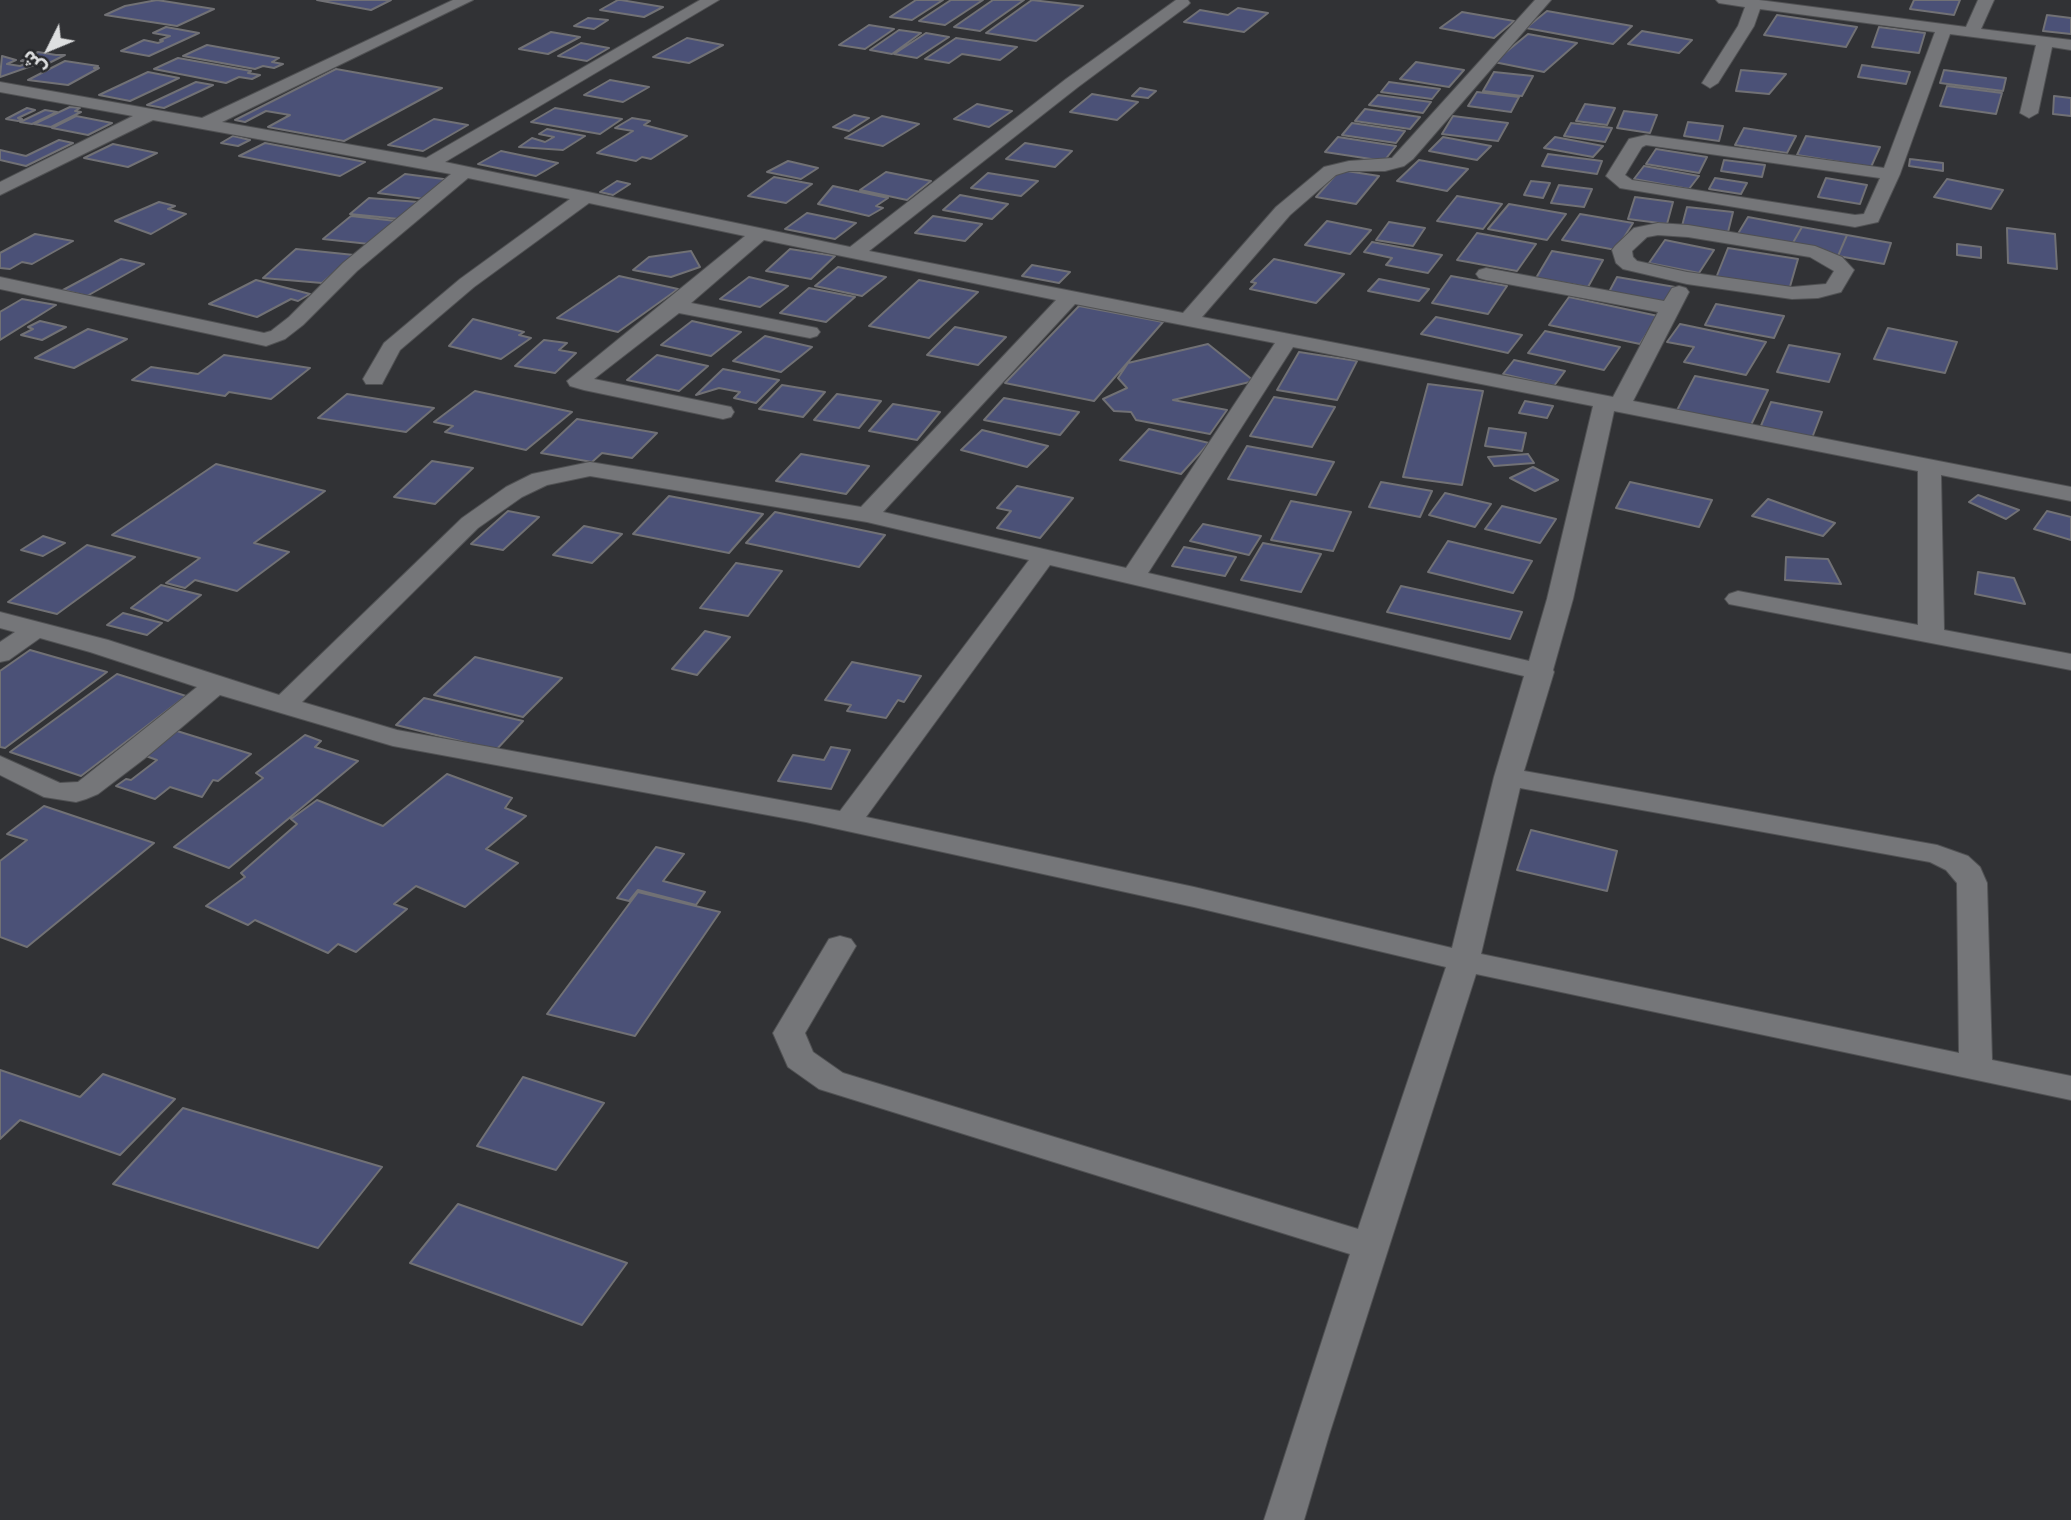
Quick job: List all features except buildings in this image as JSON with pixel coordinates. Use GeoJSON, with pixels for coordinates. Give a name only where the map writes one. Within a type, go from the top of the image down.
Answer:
{"type":"FeatureCollection","features":[{"type":"Feature","properties":{"kind":"street"},"geometry":{"type":"LineString","coordinates":[[206,123],[465,0]]}},
{"type":"Feature","properties":{"kind":"street"},"geometry":{"type":"LineString","coordinates":[[429,164],[711,0]]}},
{"type":"Feature","properties":{"kind":"street"},"geometry":{"type":"LineString","coordinates":[[1188,320],[1283,211],[1330,171],[1349,166],[1385,166],[1407,155],[1543,0]]}},
{"type":"Feature","properties":{"kind":"street"},"geometry":{"type":"LineString","coordinates":[[1724,0],[2071,45]]}},
{"type":"Feature","properties":{"kind":"street"},"geometry":{"type":"LineString","coordinates":[[1971,33],[1986,0]]}},
{"type":"Feature","properties":{"kind":"street"},"geometry":{"type":"LineString","coordinates":[[854,253],[1072,83],[1182,3]]}},
{"type":"Feature","properties":{"kind":"street"},"geometry":{"type":"LineString","coordinates":[[1710,83],[1746,26],[1754,5]]}},
{"type":"Feature","properties":{"kind":"street"},"geometry":{"type":"LineString","coordinates":[[1891,174],[1646,140],[1635,143],[1615,176],[1635,187],[1863,221],[1874,215],[1891,174],[1944,30]]}},
{"type":"Feature","properties":{"kind":"street"},"geometry":{"type":"LineString","coordinates":[[2029,113],[2045,42]]}},
{"type":"Feature","properties":{"kind":"street"},"geometry":{"type":"LineString","coordinates":[[0,87],[147,116],[206,123],[429,164],[759,234],[2071,494]]}},
{"type":"Feature","properties":{"kind":"street"},"geometry":{"type":"LineString","coordinates":[[0,189],[147,116]]}},
{"type":"Feature","properties":{"kind":"street"},"geometry":{"type":"LineString","coordinates":[[0,283],[266,340],[278,335],[296,321],[350,267],[463,173]]}},
{"type":"Feature","properties":{"kind":"street"},"geometry":{"type":"LineString","coordinates":[[374,379],[391,347],[467,283],[584,198]]}},
{"type":"Feature","properties":{"kind":"street"},"geometry":{"type":"LineString","coordinates":[[1688,231],[1815,253],[1835,261],[1844,270],[1834,288],[1818,292],[1792,293],[1687,278],[1630,265],[1623,259],[1622,250],[1641,232],[1688,231]]}},
{"type":"Feature","properties":{"kind":"street"},"geometry":{"type":"LineString","coordinates":[[723,412],[578,381],[675,306],[759,234]]}},
{"type":"Feature","properties":{"kind":"street"},"geometry":{"type":"LineString","coordinates":[[1486,274],[1670,308]]}},
{"type":"Feature","properties":{"kind":"street"},"geometry":{"type":"LineString","coordinates":[[1284,1520],[1309,1435],[1464,961],[1508,777],[1541,672],[1612,403],[1687,278]]}},
{"type":"Feature","properties":{"kind":"street"},"geometry":{"type":"LineString","coordinates":[[867,515],[1071,296]]}},
{"type":"Feature","properties":{"kind":"street"},"geometry":{"type":"LineString","coordinates":[[675,306],[810,332]]}},
{"type":"Feature","properties":{"kind":"street"},"geometry":{"type":"LineString","coordinates":[[1134,575],[1288,339]]}},
{"type":"Feature","properties":{"kind":"street"},"geometry":{"type":"LineString","coordinates":[[1929,465],[1931,636]]}},
{"type":"Feature","properties":{"kind":"street"},"geometry":{"type":"LineString","coordinates":[[285,704],[470,523],[514,492],[540,478],[590,469],[867,515],[1134,575],[1541,672]]}},
{"type":"Feature","properties":{"kind":"street"},"geometry":{"type":"LineString","coordinates":[[847,822],[1045,555]]}},
{"type":"Feature","properties":{"kind":"street"},"geometry":{"type":"LineString","coordinates":[[1738,599],[2071,662]]}},
{"type":"Feature","properties":{"kind":"street"},"geometry":{"type":"LineString","coordinates":[[0,620],[99,646],[216,685],[393,738],[847,822],[1194,897],[1464,961],[2071,1088]]}},
{"type":"Feature","properties":{"kind":"street"},"geometry":{"type":"LineString","coordinates":[[0,654],[36,629]]}},
{"type":"Feature","properties":{"kind":"street"},"geometry":{"type":"LineString","coordinates":[[0,764],[54,791],[76,793],[106,774],[216,685]]}},
{"type":"Feature","properties":{"kind":"street"},"geometry":{"type":"LineString","coordinates":[[1508,777],[1937,855],[1957,863],[1969,874],[1972,883],[1976,1069]]}},
{"type":"Feature","properties":{"kind":"street"},"geometry":{"type":"LineString","coordinates":[[840,946],[789,1033],[800,1059],[831,1081],[1372,1247]]}}]}
